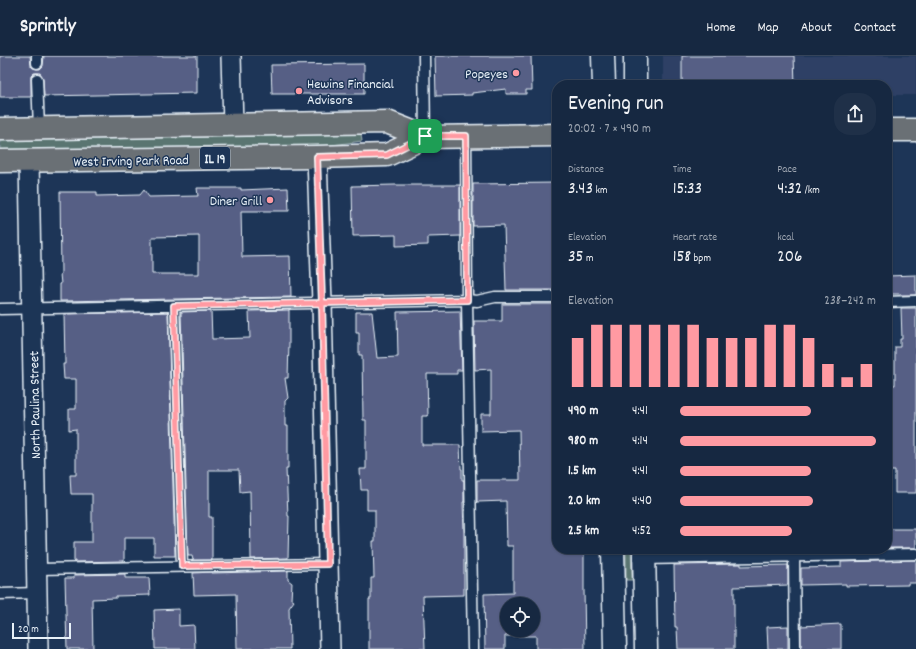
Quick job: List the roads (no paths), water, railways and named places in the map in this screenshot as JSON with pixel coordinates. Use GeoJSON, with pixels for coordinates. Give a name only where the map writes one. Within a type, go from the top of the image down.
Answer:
{"type":"FeatureCollection","features":[{"type":"Feature","properties":{"kind":"main road"},"geometry":{"type":"LineString","coordinates":[[603,56],[604,80]]}},
{"type":"Feature","properties":{"kind":"main road"},"geometry":{"type":"LineString","coordinates":[[635,56],[635,80]]}},
{"type":"Feature","properties":{"kind":"main road","name":"West Irving Park Road"},"geometry":{"type":"LineString","coordinates":[[0,129],[387,122],[425,136],[552,135]]}},
{"type":"Feature","properties":{"kind":"main road"},"geometry":{"type":"LineString","coordinates":[[892,130],[916,130]]}},
{"type":"Feature","properties":{"kind":"main road","name":"West Irving Park Road"},"geometry":{"type":"LineString","coordinates":[[0,161],[387,155],[425,136]]}},
{"type":"Feature","properties":{"kind":"main road"},"geometry":{"type":"LineString","coordinates":[[613,554],[615,649]]}},
{"type":"Feature","properties":{"kind":"main road"},"geometry":{"type":"LineString","coordinates":[[644,554],[646,649]]}},
{"type":"Feature","properties":{"kind":"street"},"geometry":{"type":"LineString","coordinates":[[231,56],[233,124]]}},
{"type":"Feature","properties":{"kind":"street"},"geometry":{"type":"LineString","coordinates":[[317,157],[330,649]]}},
{"type":"Feature","properties":{"kind":"street","name":"North Paulina Street"},"geometry":{"type":"LineString","coordinates":[[29,161],[38,649]]}},
{"type":"Feature","properties":{"kind":"lane"},"geometry":{"type":"LineString","coordinates":[[424,56],[425,136]]}},
{"type":"Feature","properties":{"kind":"lane"},"geometry":{"type":"LineString","coordinates":[[37,78],[39,128]]}},
{"type":"Feature","properties":{"kind":"lane"},"geometry":{"type":"LineString","coordinates":[[466,136],[467,300],[473,649]]}},
{"type":"Feature","properties":{"kind":"lane"},"geometry":{"type":"LineString","coordinates":[[0,309],[467,300],[477,302],[495,297],[552,297]]}},
{"type":"Feature","properties":{"kind":"lane"},"geometry":{"type":"LineString","coordinates":[[892,302],[916,301]]}},
{"type":"Feature","properties":{"kind":"lane"},"geometry":{"type":"LineString","coordinates":[[174,306],[182,566]]}},
{"type":"Feature","properties":{"kind":"lane"},"geometry":{"type":"LineString","coordinates":[[644,554],[794,556],[806,554]]}},
{"type":"Feature","properties":{"kind":"lane"},"geometry":{"type":"LineString","coordinates":[[892,554],[916,554]]}},
{"type":"Feature","properties":{"kind":"lane"},"geometry":{"type":"LineString","coordinates":[[794,556],[795,649]]}},
{"type":"Feature","properties":{"kind":"lane"},"geometry":{"type":"LineString","coordinates":[[37,569],[328,564]]}},
{"type":"Feature","properties":{"kind":"lane"},"geometry":{"type":"LineString","coordinates":[[0,594],[37,593]]}},
{"type":"Feature","properties":{"kind":"place","name":"Popeyes"},"geometry":{"type":"Point","coordinates":[516,73]}},
{"type":"Feature","properties":{"kind":"place","name":"Hewins Financial Advisors"},"geometry":{"type":"Point","coordinates":[299,91]}},
{"type":"Feature","properties":{"kind":"place","name":"Diner Grill"},"geometry":{"type":"Point","coordinates":[270,200]}}]}
